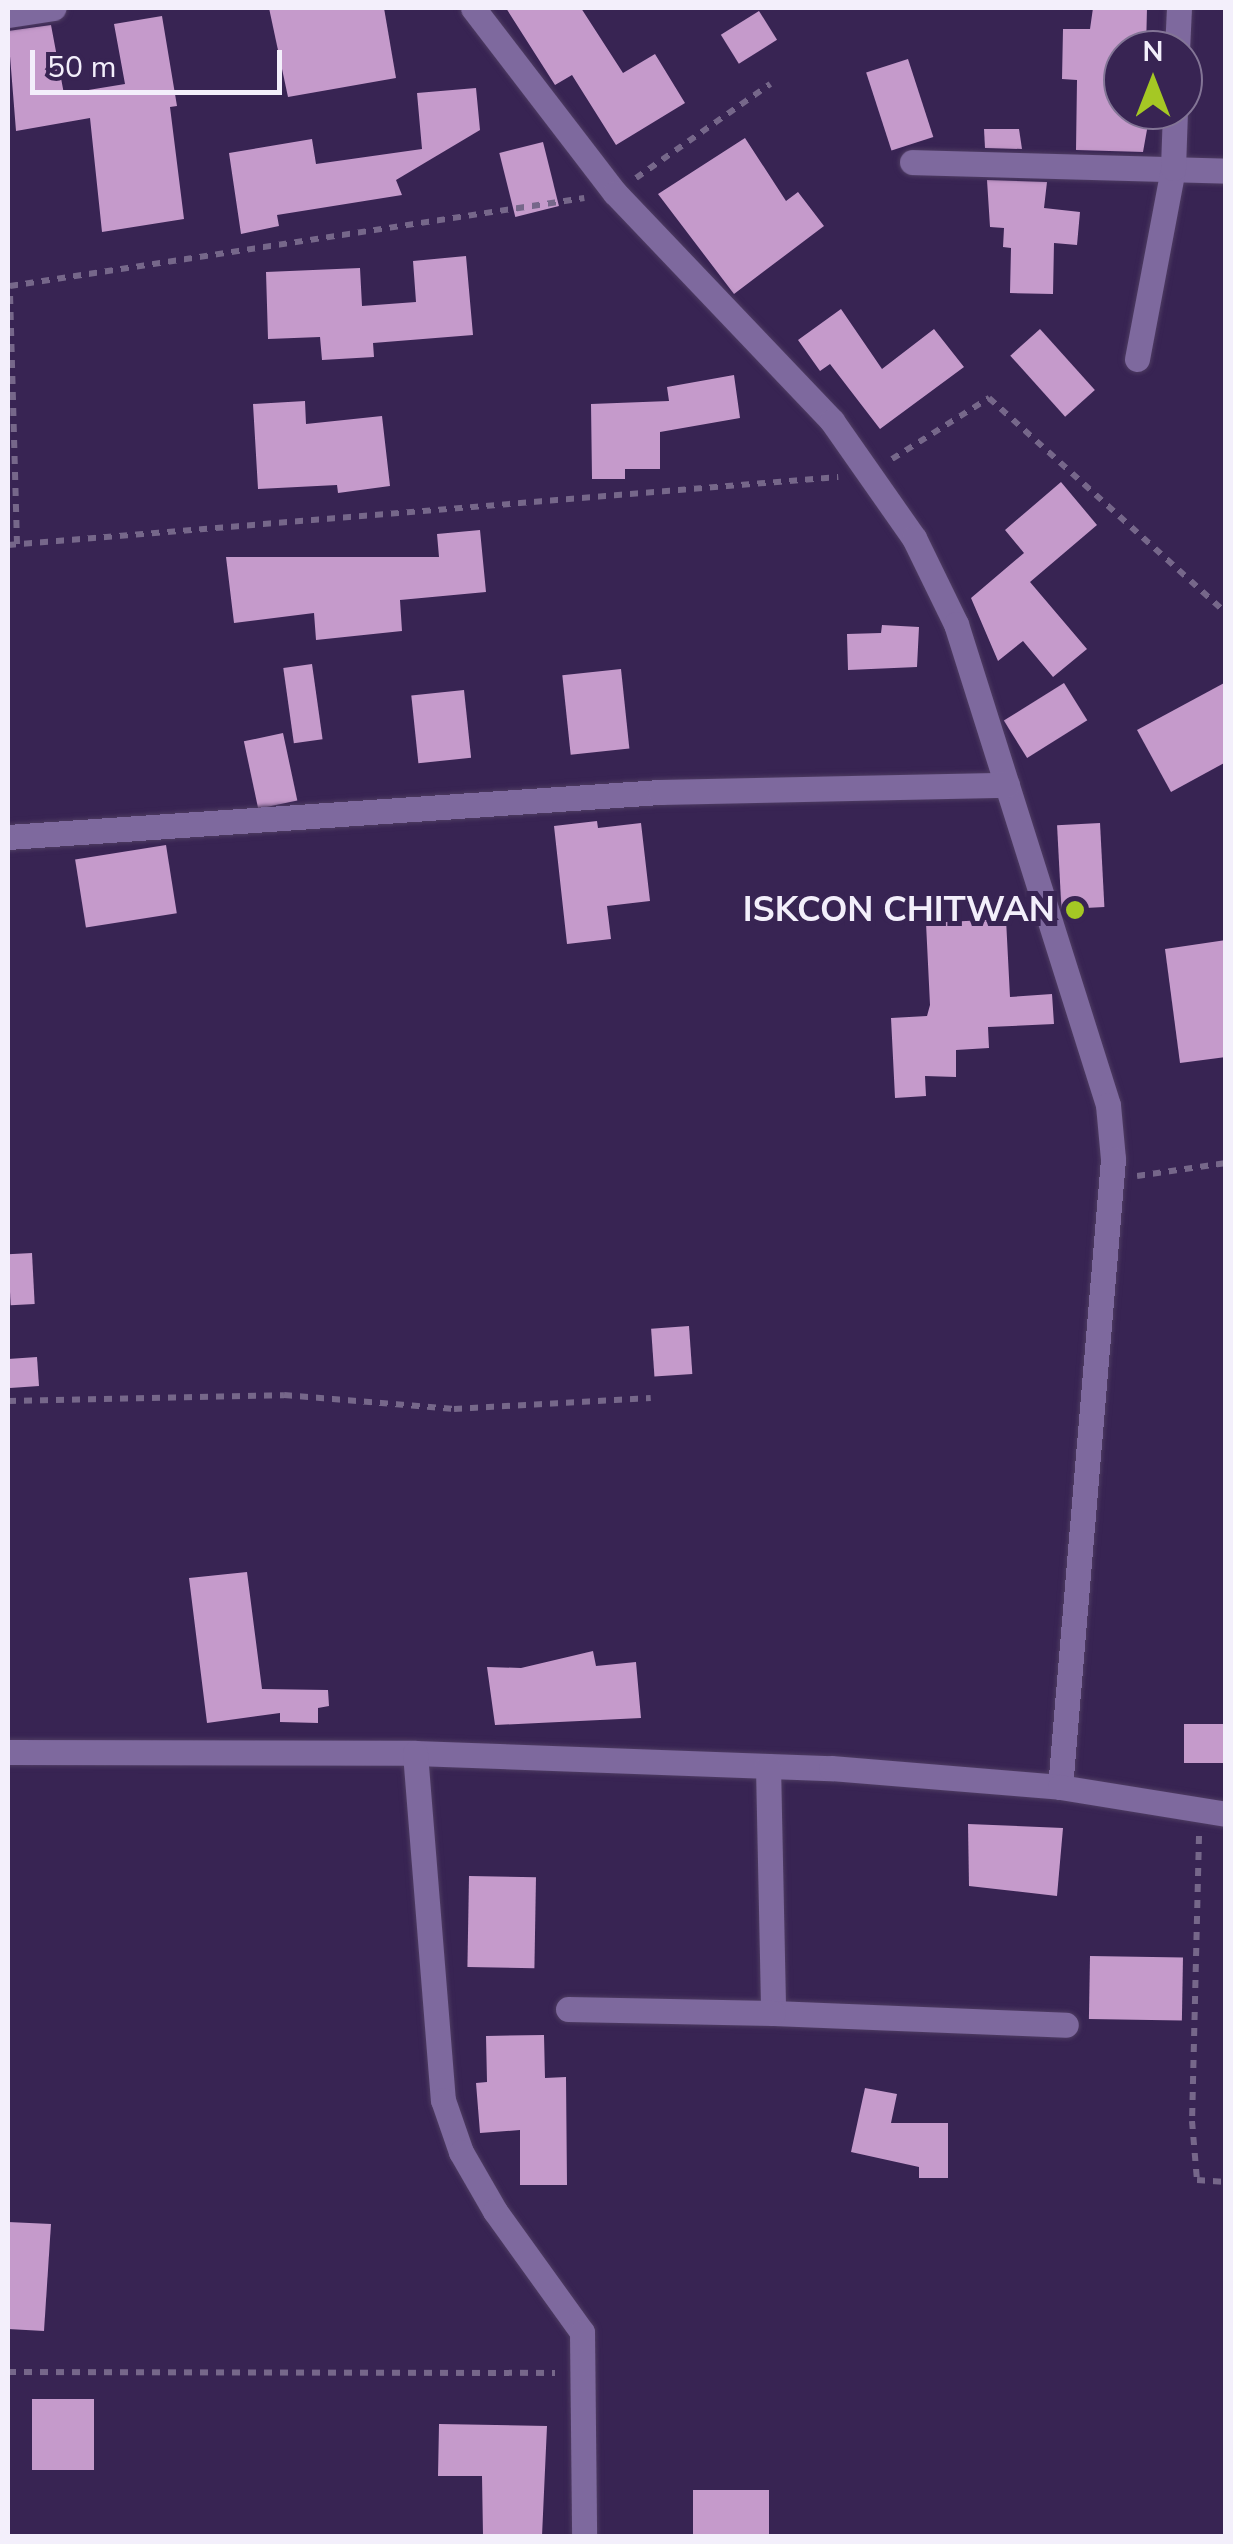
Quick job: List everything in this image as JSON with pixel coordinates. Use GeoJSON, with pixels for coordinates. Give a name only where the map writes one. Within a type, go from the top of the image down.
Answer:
{"type":"FeatureCollection","features":[{"type":"Feature","properties":{"kind":"street"},"geometry":{"type":"LineString","coordinates":[[8,15],[54,8]]}},
{"type":"Feature","properties":{"kind":"street"},"geometry":{"type":"LineString","coordinates":[[473,8],[615,193],[832,421],[914,538],[956,624],[1108,1105],[1111,1180],[1060,1787]]}},
{"type":"Feature","properties":{"kind":"street"},"geometry":{"type":"LineString","coordinates":[[1136,359],[1173,168],[1174,130]]}},
{"type":"Feature","properties":{"kind":"street"},"geometry":{"type":"LineString","coordinates":[[912,162],[1226,171]]}},
{"type":"Feature","properties":{"kind":"street"},"geometry":{"type":"LineString","coordinates":[[8,836],[660,792],[1007,784]]}},
{"type":"Feature","properties":{"kind":"street"},"geometry":{"type":"LineString","coordinates":[[8,1752],[414,1753],[768,1766],[1060,1787],[1226,1814]]}},
{"type":"Feature","properties":{"kind":"street"},"geometry":{"type":"LineString","coordinates":[[414,1753],[443,2100],[461,2152],[495,2210],[582,2332],[586,2374],[584,2536]]}},
{"type":"Feature","properties":{"kind":"street"},"geometry":{"type":"LineString","coordinates":[[768,1766],[773,2013]]}},
{"type":"Feature","properties":{"kind":"street"},"geometry":{"type":"LineString","coordinates":[[568,2009],[1066,2025]]}},
{"type":"Feature","properties":{"kind":"path"},"geometry":{"type":"LineString","coordinates":[[18,544],[10,286],[615,193],[770,84]]}},
{"type":"Feature","properties":{"kind":"path"},"geometry":{"type":"LineString","coordinates":[[8,545],[868,474],[989,398],[1226,613]]}},
{"type":"Feature","properties":{"kind":"path"},"geometry":{"type":"LineString","coordinates":[[1111,1180],[1226,1163]]}},
{"type":"Feature","properties":{"kind":"path"},"geometry":{"type":"LineString","coordinates":[[8,1402],[284,1395],[454,1409],[651,1398]]}},
{"type":"Feature","properties":{"kind":"path"},"geometry":{"type":"LineString","coordinates":[[1199,1810],[1192,2121],[1197,2180],[1226,2182]]}},
{"type":"Feature","properties":{"kind":"path"},"geometry":{"type":"LineString","coordinates":[[8,2372],[586,2374]]}},
{"type":"Feature","properties":{"kind":"building"},"geometry":{"type":"Polygon","coordinates":[[[269,8],[384,8],[396,78],[288,97],[269,8]]]}},
{"type":"Feature","properties":{"kind":"building"},"geometry":{"type":"Polygon","coordinates":[[[506,8],[581,8],[623,73],[655,54],[685,103],[616,145],[572,75],[555,85],[506,8]]]}},
{"type":"Feature","properties":{"kind":"building"},"geometry":{"type":"Polygon","coordinates":[[[1093,8],[1147,8],[1146,30],[1103,30],[1103,130],[1147,130],[1143,152],[1076,150],[1077,80],[1062,79],[1063,29],[1090,29],[1093,8]]]}},
{"type":"Feature","properties":{"kind":"building"},"geometry":{"type":"Polygon","coordinates":[[[759,11],[777,40],[739,64],[721,35],[759,11]]]}},
{"type":"Feature","properties":{"kind":"building"},"geometry":{"type":"Polygon","coordinates":[[[162,16],[177,106],[170,107],[184,219],[102,232],[90,118],[16,131],[8,31],[51,25],[64,94],[125,84],[114,24],[162,16]]]}},
{"type":"Feature","properties":{"kind":"building"},"geometry":{"type":"Polygon","coordinates":[[[908,59],[933,137],[891,151],[866,73],[908,59]]]}},
{"type":"Feature","properties":{"kind":"building"},"geometry":{"type":"Polygon","coordinates":[[[476,88],[480,130],[396,180],[402,195],[277,215],[279,226],[241,234],[229,153],[312,139],[316,164],[422,149],[417,93],[476,88]]]}},
{"type":"Feature","properties":{"kind":"building"},"geometry":{"type":"Polygon","coordinates":[[[984,129],[1019,129],[1022,149],[985,148],[984,129]]]}},
{"type":"Feature","properties":{"kind":"building"},"geometry":{"type":"Polygon","coordinates":[[[745,138],[786,201],[798,192],[824,226],[734,294],[658,194],[745,138]]]}},
{"type":"Feature","properties":{"kind":"building"},"geometry":{"type":"Polygon","coordinates":[[[543,142],[559,206],[515,217],[499,153],[543,142]]]}},
{"type":"Feature","properties":{"kind":"building"},"geometry":{"type":"Polygon","coordinates":[[[987,180],[1047,182],[1044,208],[1080,212],[1077,245],[1054,243],[1053,294],[1010,293],[1011,248],[1003,247],[1004,228],[990,227],[987,180]]]}},
{"type":"Feature","properties":{"kind":"building"},"geometry":{"type":"Polygon","coordinates":[[[466,256],[473,335],[373,343],[374,357],[322,360],[320,337],[268,339],[266,272],[360,268],[362,306],[416,302],[413,261],[466,256]]]}},
{"type":"Feature","properties":{"kind":"building"},"geometry":{"type":"Polygon","coordinates":[[[841,309],[882,369],[934,329],[964,367],[880,429],[830,364],[820,371],[798,340],[841,309]]]}},
{"type":"Feature","properties":{"kind":"building"},"geometry":{"type":"Polygon","coordinates":[[[1040,329],[1095,390],[1065,417],[1010,356],[1040,329]]]}},
{"type":"Feature","properties":{"kind":"building"},"geometry":{"type":"Polygon","coordinates":[[[734,375],[740,418],[660,432],[660,469],[625,469],[625,479],[592,479],[591,404],[669,401],[667,387],[734,375]]]}},
{"type":"Feature","properties":{"kind":"building"},"geometry":{"type":"Polygon","coordinates":[[[305,401],[306,424],[382,416],[390,486],[338,493],[337,485],[258,489],[253,404],[305,401]]]}},
{"type":"Feature","properties":{"kind":"building"},"geometry":{"type":"Polygon","coordinates":[[[1061,482],[1097,525],[1030,582],[1087,649],[1053,677],[1023,641],[998,661],[971,598],[1024,553],[1005,530],[1061,482]]]}},
{"type":"Feature","properties":{"kind":"building"},"geometry":{"type":"Polygon","coordinates":[[[480,530],[486,592],[400,600],[402,631],[316,640],[314,613],[234,623],[226,557],[439,557],[437,534],[480,530]]]}},
{"type":"Feature","properties":{"kind":"building"},"geometry":{"type":"Polygon","coordinates":[[[882,625],[919,627],[917,667],[848,670],[847,634],[881,633],[882,625]]]}},
{"type":"Feature","properties":{"kind":"building"},"geometry":{"type":"Polygon","coordinates":[[[312,664],[323,739],[294,743],[283,668],[312,664]]]}},
{"type":"Feature","properties":{"kind":"building"},"geometry":{"type":"Polygon","coordinates":[[[621,669],[629,749],[571,755],[562,675],[621,669]]]}},
{"type":"Feature","properties":{"kind":"building"},"geometry":{"type":"Polygon","coordinates":[[[1226,682],[1226,762],[1171,792],[1137,730],[1226,682]]]}},
{"type":"Feature","properties":{"kind":"building"},"geometry":{"type":"Polygon","coordinates":[[[1064,683],[1087,720],[1027,758],[1004,721],[1064,683]]]}},
{"type":"Feature","properties":{"kind":"building"},"geometry":{"type":"Polygon","coordinates":[[[464,690],[471,758],[418,763],[411,696],[464,690]]]}},
{"type":"Feature","properties":{"kind":"building"},"geometry":{"type":"Polygon","coordinates":[[[283,733],[297,800],[258,809],[244,741],[283,733]]]}},
{"type":"Feature","properties":{"kind":"building"},"geometry":{"type":"Polygon","coordinates":[[[597,821],[598,828],[641,823],[650,901],[607,906],[611,939],[567,944],[554,826],[597,821]]]}},
{"type":"Feature","properties":{"kind":"building"},"geometry":{"type":"Polygon","coordinates":[[[1100,823],[1104,907],[1061,909],[1057,825],[1100,823]]]}},
{"type":"Feature","properties":{"kind":"building"},"geometry":{"type":"Polygon","coordinates":[[[166,845],[177,913],[86,928],[75,859],[166,845]]]}},
{"type":"Feature","properties":{"kind":"building"},"geometry":{"type":"Polygon","coordinates":[[[1006,919],[1010,997],[1052,994],[1054,1024],[988,1027],[989,1048],[956,1050],[956,1077],[925,1076],[926,1096],[895,1098],[891,1018],[927,1016],[930,1005],[926,923],[1006,919]]]}},
{"type":"Feature","properties":{"kind":"building"},"geometry":{"type":"Polygon","coordinates":[[[1226,940],[1226,1057],[1180,1063],[1165,949],[1226,940]]]}},
{"type":"Feature","properties":{"kind":"building"},"geometry":{"type":"Polygon","coordinates":[[[32,1253],[35,1304],[11,1305],[8,1254],[32,1253]]]}},
{"type":"Feature","properties":{"kind":"building"},"geometry":{"type":"Polygon","coordinates":[[[689,1326],[692,1374],[654,1377],[651,1329],[689,1326]]]}},
{"type":"Feature","properties":{"kind":"building"},"geometry":{"type":"Polygon","coordinates":[[[37,1357],[39,1386],[10,1388],[8,1359],[37,1357]]]}},
{"type":"Feature","properties":{"kind":"building"},"geometry":{"type":"Polygon","coordinates":[[[247,1572],[262,1689],[328,1690],[329,1706],[318,1708],[318,1723],[280,1722],[280,1713],[207,1723],[189,1578],[247,1572]]]}},
{"type":"Feature","properties":{"kind":"building"},"geometry":{"type":"Polygon","coordinates":[[[593,1651],[596,1666],[636,1662],[641,1718],[495,1725],[487,1667],[521,1668],[593,1651]]]}},
{"type":"Feature","properties":{"kind":"building"},"geometry":{"type":"Polygon","coordinates":[[[1184,1724],[1226,1724],[1226,1763],[1184,1763],[1184,1724]]]}},
{"type":"Feature","properties":{"kind":"building"},"geometry":{"type":"Polygon","coordinates":[[[968,1824],[1063,1828],[1057,1896],[969,1886],[968,1824]]]}},
{"type":"Feature","properties":{"kind":"building"},"geometry":{"type":"Polygon","coordinates":[[[469,1876],[536,1877],[534,1968],[467,1967],[469,1876]]]}},
{"type":"Feature","properties":{"kind":"building"},"geometry":{"type":"Polygon","coordinates":[[[1090,1956],[1183,1958],[1182,2021],[1089,2019],[1090,1956]]]}},
{"type":"Feature","properties":{"kind":"building"},"geometry":{"type":"Polygon","coordinates":[[[544,2035],[545,2078],[566,2077],[567,2185],[520,2185],[520,2130],[480,2133],[476,2083],[487,2082],[486,2036],[544,2035]]]}},
{"type":"Feature","properties":{"kind":"building"},"geometry":{"type":"Polygon","coordinates":[[[865,2088],[897,2094],[891,2123],[948,2123],[948,2178],[919,2178],[919,2167],[851,2152],[865,2088]]]}},
{"type":"Feature","properties":{"kind":"building"},"geometry":{"type":"Polygon","coordinates":[[[8,2222],[51,2224],[44,2331],[8,2329],[8,2222]]]}},
{"type":"Feature","properties":{"kind":"building"},"geometry":{"type":"Polygon","coordinates":[[[32,2399],[94,2399],[94,2470],[32,2470],[32,2399]]]}},
{"type":"Feature","properties":{"kind":"building"},"geometry":{"type":"Polygon","coordinates":[[[439,2424],[547,2426],[542,2536],[483,2536],[482,2476],[438,2476],[439,2424]]]}},
{"type":"Feature","properties":{"kind":"building"},"geometry":{"type":"Polygon","coordinates":[[[693,2490],[769,2490],[769,2536],[693,2536],[693,2490]]]}},
{"type":"Feature","properties":{"kind":"place","name":"ISKCON CHITWAN"},"geometry":{"type":"Point","coordinates":[1075,910]}}]}
